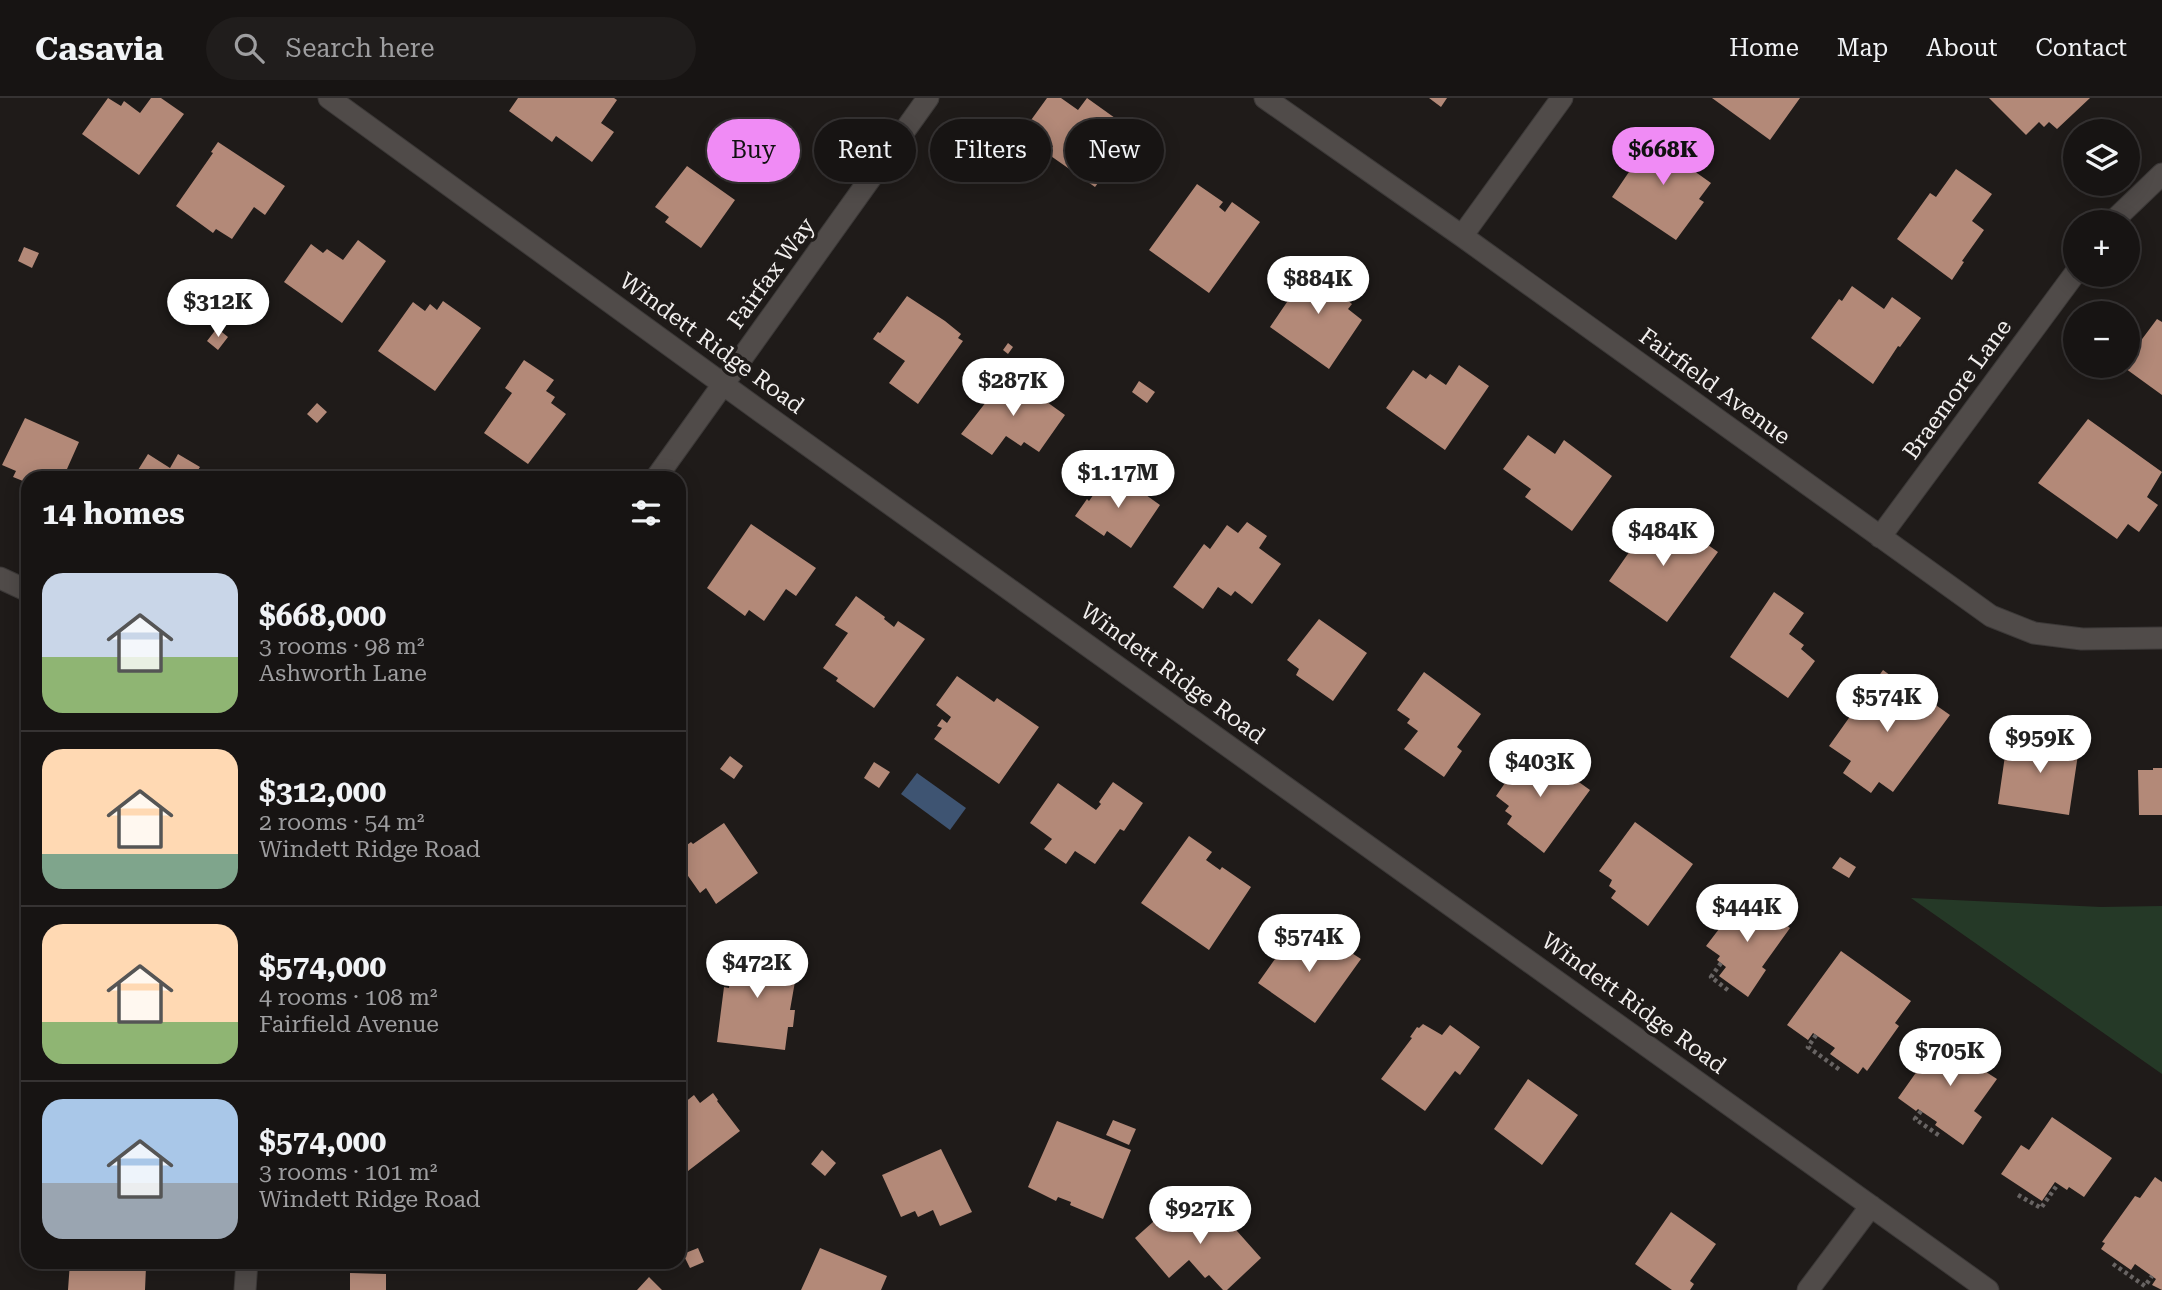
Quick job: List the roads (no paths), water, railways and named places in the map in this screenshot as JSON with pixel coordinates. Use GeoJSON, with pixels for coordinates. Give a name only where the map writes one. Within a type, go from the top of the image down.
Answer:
{"type":"FeatureCollection","features":[{"type":"Feature","properties":{"kind":"street","name":"Windett Ridge Road"},"geometry":{"type":"LineString","coordinates":[[329,98],[723,384],[1988,1290]]}},
{"type":"Feature","properties":{"kind":"street","name":"Fairfax Way"},"geometry":{"type":"LineString","coordinates":[[661,471],[928,98]]}},
{"type":"Feature","properties":{"kind":"street","name":"Fairfield Avenue"},"geometry":{"type":"LineString","coordinates":[[1265,98],[1462,236],[1991,617],[2034,633],[2082,639],[2162,638]]}},
{"type":"Feature","properties":{"kind":"street"},"geometry":{"type":"LineString","coordinates":[[1462,236],[1562,98]]}},
{"type":"Feature","properties":{"kind":"street"},"geometry":{"type":"LineString","coordinates":[[2124,210],[2162,174]]}},
{"type":"Feature","properties":{"kind":"street","name":"Braemore Lane"},"geometry":{"type":"LineString","coordinates":[[1880,537],[2065,287]]}},
{"type":"Feature","properties":{"kind":"street"},"geometry":{"type":"LineString","coordinates":[[0,578],[21,588]]}},
{"type":"Feature","properties":{"kind":"street"},"geometry":{"type":"LineString","coordinates":[[1808,1290],[1871,1206]]}},
{"type":"Feature","properties":{"kind":"street"},"geometry":{"type":"LineString","coordinates":[[245,1290],[246,1269]]}},
{"type":"Feature","properties":{"kind":"water"},"geometry":{"type":"Polygon","coordinates":[[[917,773],[966,808],[950,830],[901,794],[917,773]]]}}]}
